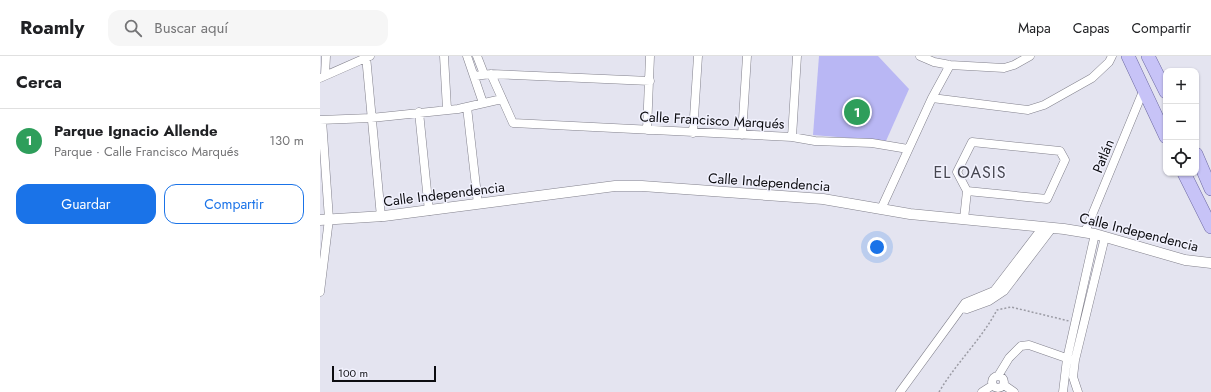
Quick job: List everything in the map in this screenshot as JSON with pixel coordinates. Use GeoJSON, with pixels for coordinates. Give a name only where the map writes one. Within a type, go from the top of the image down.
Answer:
{"type":"FeatureCollection","features":[{"type":"Feature","properties":{"kind":"main road"},"geometry":{"type":"LineString","coordinates":[[1128,56],[1144,89],[1160,115],[1163,126]]}},
{"type":"Feature","properties":{"kind":"main road"},"geometry":{"type":"LineString","coordinates":[[1148,56],[1163,86]]}},
{"type":"Feature","properties":{"kind":"main road"},"geometry":{"type":"LineString","coordinates":[[1199,161],[1211,189]]}},
{"type":"Feature","properties":{"kind":"main road"},"geometry":{"type":"LineString","coordinates":[[1186,176],[1211,227]]}},
{"type":"Feature","properties":{"kind":"street"},"geometry":{"type":"LineString","coordinates":[[323,76],[326,56]]}},
{"type":"Feature","properties":{"kind":"street"},"geometry":{"type":"LineString","coordinates":[[323,76],[366,56],[370,56]]}},
{"type":"Feature","properties":{"kind":"street"},"geometry":{"type":"LineString","coordinates":[[366,56],[381,217]]}},
{"type":"Feature","properties":{"kind":"street"},"geometry":{"type":"LineString","coordinates":[[444,56],[447,109]]}},
{"type":"Feature","properties":{"kind":"street"},"geometry":{"type":"LineString","coordinates":[[467,56],[483,103]]}},
{"type":"Feature","properties":{"kind":"street"},"geometry":{"type":"LineString","coordinates":[[320,292],[324,219],[321,120],[371,118],[467,107],[502,99],[477,56]]}},
{"type":"Feature","properties":{"kind":"street"},"geometry":{"type":"LineString","coordinates":[[647,130],[650,56]]}},
{"type":"Feature","properties":{"kind":"street"},"geometry":{"type":"LineString","coordinates":[[693,133],[698,56]]}},
{"type":"Feature","properties":{"kind":"street"},"geometry":{"type":"LineString","coordinates":[[742,136],[747,56]]}},
{"type":"Feature","properties":{"kind":"street"},"geometry":{"type":"LineString","coordinates":[[792,137],[797,56]]}},
{"type":"Feature","properties":{"kind":"street"},"geometry":{"type":"LineString","coordinates":[[920,56],[934,62],[950,65],[1004,68],[1014,65],[1030,56]]}},
{"type":"Feature","properties":{"kind":"street"},"geometry":{"type":"LineString","coordinates":[[932,98],[1028,110],[1044,105],[1092,78],[1109,62],[1112,56]]}},
{"type":"Feature","properties":{"kind":"street"},"geometry":{"type":"LineString","coordinates":[[881,209],[932,98],[950,65]]}},
{"type":"Feature","properties":{"kind":"street"},"geometry":{"type":"LineString","coordinates":[[474,76],[487,74],[650,81]]}},
{"type":"Feature","properties":{"kind":"street","name":"Patlán"},"geometry":{"type":"LineString","coordinates":[[1080,314],[1095,234],[1144,89]]}},
{"type":"Feature","properties":{"kind":"street","name":"Calle Francisco Marqués"},"geometry":{"type":"LineString","coordinates":[[502,99],[513,123],[742,136],[792,137],[815,141],[872,144],[908,149]]}},
{"type":"Feature","properties":{"kind":"street"},"geometry":{"type":"LineString","coordinates":[[467,107],[478,204]]}},
{"type":"Feature","properties":{"kind":"street"},"geometry":{"type":"LineString","coordinates":[[419,112],[429,211]]}},
{"type":"Feature","properties":{"kind":"street"},"geometry":{"type":"LineString","coordinates":[[964,219],[967,191],[957,172],[972,142],[1060,151],[1065,160],[1047,199],[967,191]]}},
{"type":"Feature","properties":{"kind":"street","name":"Calle Independencia"},"geometry":{"type":"LineString","coordinates":[[324,219],[381,217],[615,186],[823,199],[910,214],[1047,227],[1095,234],[1185,260],[1211,263]]}},
{"type":"Feature","properties":{"kind":"street"},"geometry":{"type":"LineString","coordinates":[[900,392],[962,308],[967,308],[996,293],[1004,291],[1047,227]]}},
{"type":"Feature","properties":{"kind":"street"},"geometry":{"type":"LineString","coordinates":[[1078,392],[1073,377],[1071,359],[1075,322],[1080,314]]}},
{"type":"Feature","properties":{"kind":"street"},"geometry":{"type":"LineString","coordinates":[[1063,392],[1080,314]]}},
{"type":"Feature","properties":{"kind":"street"},"geometry":{"type":"LineString","coordinates":[[993,385],[993,379],[998,376],[1009,358],[1020,346],[1029,345],[1071,359]]}},
{"type":"Feature","properties":{"kind":"street"},"geometry":{"type":"LineString","coordinates":[[998,376],[1004,380],[1004,385],[1014,392]]}},
{"type":"Feature","properties":{"kind":"street"},"geometry":{"type":"LineString","coordinates":[[993,385],[999,389],[1004,385]]}},
{"type":"Feature","properties":{"kind":"street"},"geometry":{"type":"LineString","coordinates":[[982,392],[993,385]]}},
{"type":"Feature","properties":{"kind":"path"},"geometry":{"type":"LineString","coordinates":[[939,392],[946,379],[974,346],[997,310],[1011,307],[1075,322]]}},
{"type":"Feature","properties":{"kind":"shaded area"},"geometry":{"type":"Polygon","coordinates":[[[819,56],[878,56],[909,89],[886,141],[813,135],[819,56]]]}},
{"type":"Feature","properties":{"kind":"place","name":"Parque Ignacio Allende"},"geometry":{"type":"Point","coordinates":[857,112]}},
{"type":"Feature","properties":{"kind":"district","name":"EL OASIS"},"geometry":{"type":"Point","coordinates":[970,172]}}]}
